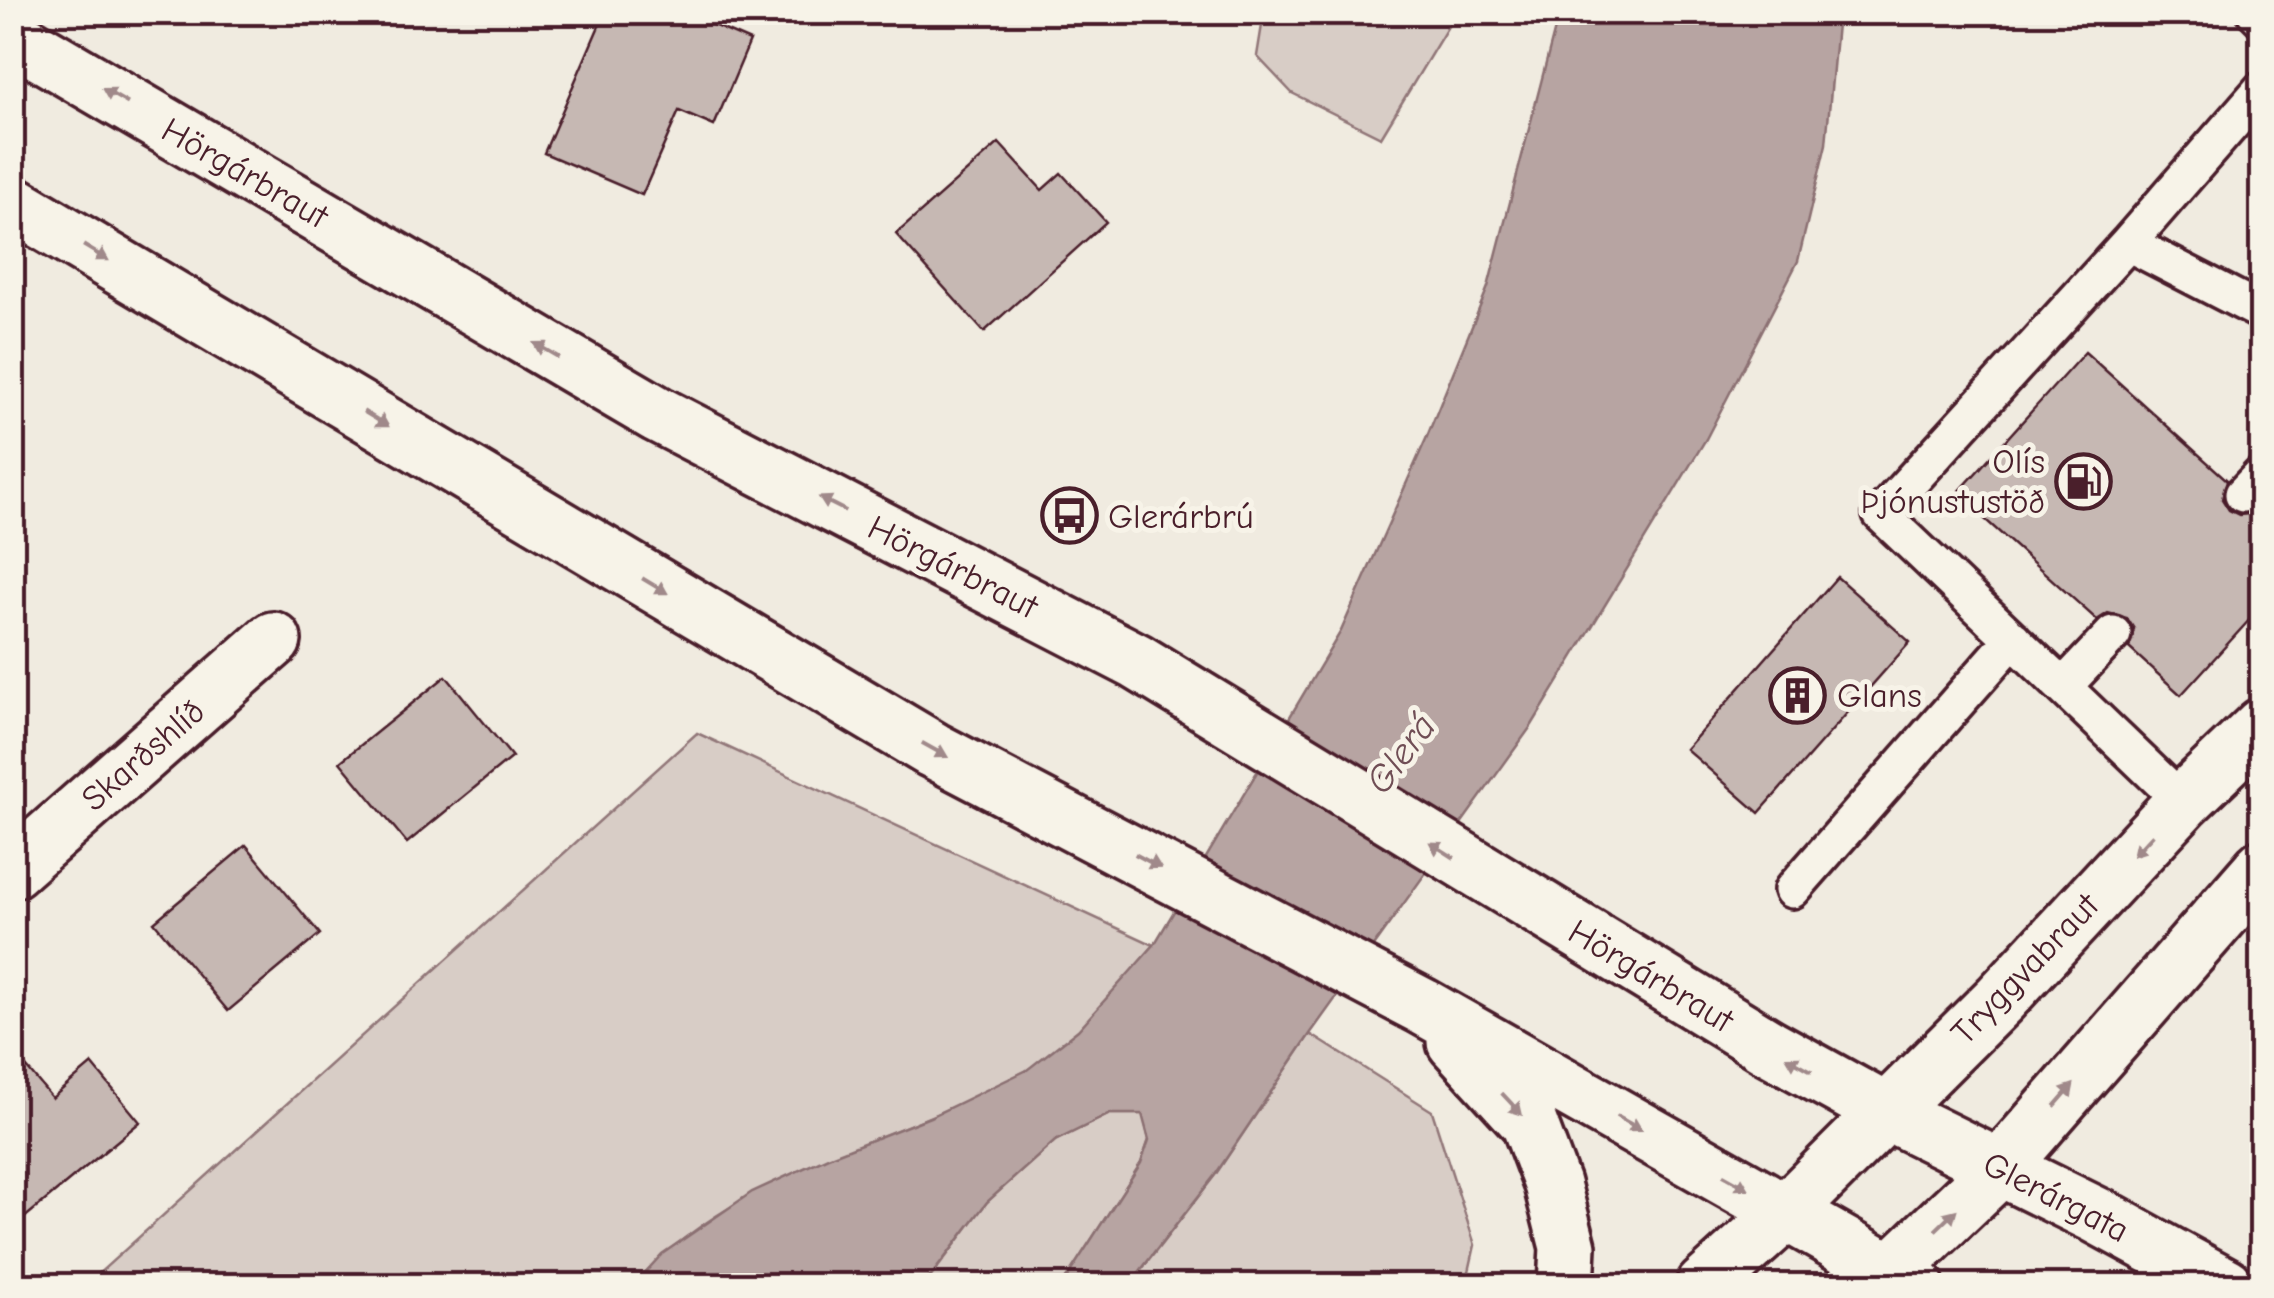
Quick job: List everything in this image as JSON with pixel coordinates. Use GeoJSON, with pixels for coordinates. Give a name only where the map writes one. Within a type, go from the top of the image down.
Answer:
{"type":"FeatureCollection","features":[{"type":"Feature","properties":{"kind":"main road","name":"Hörgárbraut"},"geometry":{"type":"LineString","coordinates":[[12,36],[658,414],[1136,662],[1768,1047],[1884,1111]]}},
{"type":"Feature","properties":{"kind":"main road"},"geometry":{"type":"LineString","coordinates":[[12,203],[934,750],[1422,1006],[1787,1211],[1895,1281],[2000,1168],[2262,868]]}},
{"type":"Feature","properties":{"kind":"main road","name":"Skarðshlíð"},"geometry":{"type":"LineString","coordinates":[[12,870],[273,640]]}},
{"type":"Feature","properties":{"kind":"main road","name":"Tryggvabraut"},"geometry":{"type":"LineString","coordinates":[[1704,1286],[1787,1211],[2000,999],[2183,802],[2262,726]]}},
{"type":"Feature","properties":{"kind":"main road"},"geometry":{"type":"LineString","coordinates":[[1422,1006],[1529,1122],[1552,1184],[1568,1246],[1566,1286]]}},
{"type":"Feature","properties":{"kind":"main road","name":"Glerárgata"},"geometry":{"type":"LineString","coordinates":[[1884,1111],[2098,1216],[2226,1286]]}},
{"type":"Feature","properties":{"kind":"lane"},"geometry":{"type":"LineString","coordinates":[[2255,12],[2262,19]]}},
{"type":"Feature","properties":{"kind":"lane"},"geometry":{"type":"LineString","coordinates":[[2183,802],[1881,514],[2128,243],[2262,89]]}},
{"type":"Feature","properties":{"kind":"lane"},"geometry":{"type":"LineString","coordinates":[[2128,243],[2262,312]]}},
{"type":"Feature","properties":{"kind":"lane"},"geometry":{"type":"LineString","coordinates":[[2063,688],[2113,634]]}},
{"type":"Feature","properties":{"kind":"lane"},"geometry":{"type":"LineString","coordinates":[[1792,890],[2012,640]]}},
{"type":"Feature","properties":{"kind":"shaded area"},"geometry":{"type":"Polygon","coordinates":[[[1264,12],[1456,13],[1381,137],[1292,93],[1257,56],[1264,12]]]}},
{"type":"Feature","properties":{"kind":"shaded area"},"geometry":{"type":"Polygon","coordinates":[[[697,733],[1154,945],[1094,1014],[1043,1060],[974,1097],[768,1186],[720,1213],[675,1246],[633,1285],[85,1286],[697,733]]]}},
{"type":"Feature","properties":{"kind":"shaded area"},"geometry":{"type":"Polygon","coordinates":[[[1310,1034],[1432,1111],[1475,1245],[1466,1285],[1129,1286],[1215,1175],[1310,1034]]]}},
{"type":"Feature","properties":{"kind":"shaded area"},"geometry":{"type":"Polygon","coordinates":[[[1110,1114],[1143,1114],[1149,1140],[1141,1163],[1062,1285],[924,1286],[987,1202],[1055,1141],[1110,1114]]]}},
{"type":"Feature","properties":{"kind":"water","name":"Glerá"},"geometry":{"type":"Polygon","coordinates":[[[1559,13],[1838,13],[1826,144],[1798,261],[1706,439],[1532,725],[1310,1034],[1215,1175],[1129,1285],[1062,1285],[1141,1163],[1149,1140],[1142,1114],[1110,1114],[1055,1141],[987,1202],[924,1285],[633,1286],[662,1254],[752,1192],[930,1117],[1027,1070],[1078,1030],[1154,945],[1341,631],[1426,439],[1488,287],[1559,13]]]}},
{"type":"Feature","properties":{"kind":"building"},"geometry":{"type":"Polygon","coordinates":[[[605,12],[683,12],[750,41],[714,126],[679,111],[642,195],[544,153],[605,12]]]}},
{"type":"Feature","properties":{"kind":"building"},"geometry":{"type":"Polygon","coordinates":[[[999,143],[1042,190],[1061,173],[1106,222],[984,332],[896,234],[999,143]]]}},
{"type":"Feature","properties":{"kind":"building"},"geometry":{"type":"Polygon","coordinates":[[[2085,352],[2227,480],[2222,499],[2229,510],[2239,515],[2262,510],[2262,606],[2181,695],[2129,648],[2134,629],[2127,618],[2108,613],[2097,620],[1957,494],[2085,352]]]}},
{"type":"Feature","properties":{"kind":"building","name":"Glans"},"geometry":{"type":"Polygon","coordinates":[[[1837,577],[1910,642],[1759,813],[1686,749],[1837,577]]]}},
{"type":"Feature","properties":{"kind":"building"},"geometry":{"type":"Polygon","coordinates":[[[446,676],[512,757],[407,843],[340,762],[446,676]]]}},
{"type":"Feature","properties":{"kind":"building"},"geometry":{"type":"Polygon","coordinates":[[[246,845],[320,934],[228,1011],[154,922],[246,845]]]}},
{"type":"Feature","properties":{"kind":"building"},"geometry":{"type":"Polygon","coordinates":[[[12,1050],[52,1098],[92,1064],[140,1122],[12,1228],[12,1050]]]}},
{"type":"Feature","properties":{"kind":"place","name":"Olís Þjónustustöð"},"geometry":{"type":"Point","coordinates":[2084,481]}},
{"type":"Feature","properties":{"kind":"place","name":"Glerárbrú"},"geometry":{"type":"Point","coordinates":[1069,516]}},
{"type":"Feature","properties":{"kind":"place","name":"Glans"},"geometry":{"type":"Point","coordinates":[1798,695]}}]}
